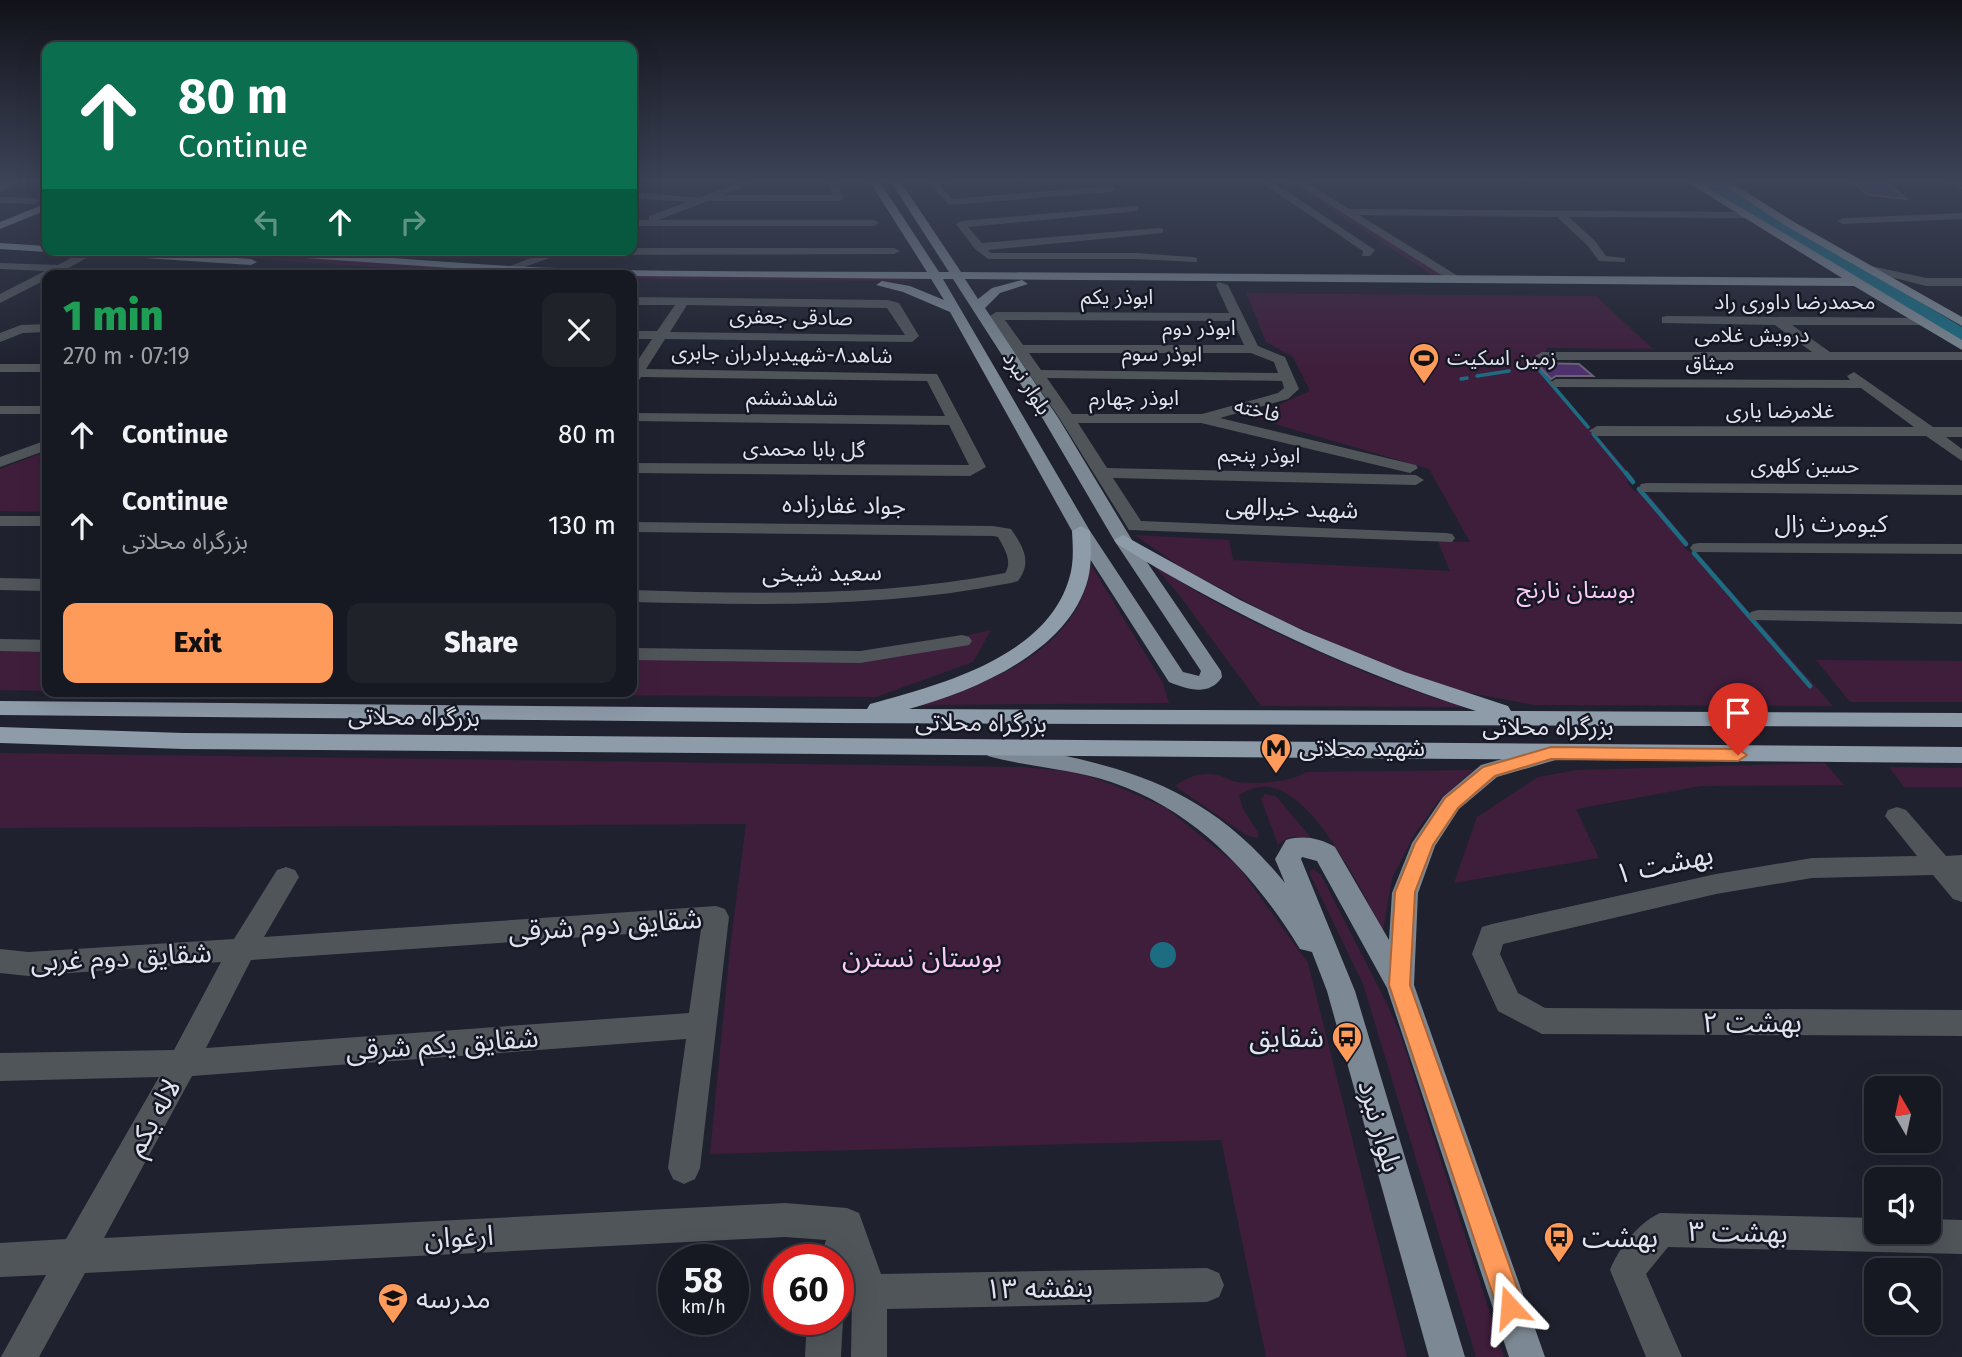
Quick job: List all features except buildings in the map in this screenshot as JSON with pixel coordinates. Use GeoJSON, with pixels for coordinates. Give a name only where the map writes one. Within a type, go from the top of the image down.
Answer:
{"type":"FeatureCollection","features":[{"type":"Feature","properties":{"kind":"highway"},"geometry":{"type":"LineString","coordinates":[[837,716],[890,706],[957,685],[998,666],[1032,642],[1056,622],[1070,602],[1082,565],[1082,531]]}},
{"type":"Feature","properties":{"kind":"highway"},"geometry":{"type":"LineString","coordinates":[[1129,533],[1234,605],[1338,653],[1428,689],[1522,717]]}},
{"type":"Feature","properties":{"kind":"highway","name":"بزرگراه محلاتی"},"geometry":{"type":"LineString","coordinates":[[0,708],[837,716],[1962,720]]}},
{"type":"Feature","properties":{"kind":"highway"},"geometry":{"type":"LineString","coordinates":[[62,736],[53,726],[62,718],[90,709]]}},
{"type":"Feature","properties":{"kind":"highway"},"geometry":{"type":"LineString","coordinates":[[1924,720],[1962,733]]}},
{"type":"Feature","properties":{"kind":"highway","name":"بزرگراه محلاتی"},"geometry":{"type":"LineString","coordinates":[[0,735],[184,741],[1962,755]]}},
{"type":"Feature","properties":{"kind":"main road","name":"بلوار نبرد"},"geometry":{"type":"LineString","coordinates":[[915,244],[938,279],[1082,531],[1175,677],[1195,684],[1205,682],[1212,677],[1211,671],[1157,590],[1129,533],[934,242]]}},
{"type":"Feature","properties":{"kind":"main road"},"geometry":{"type":"LineString","coordinates":[[1790,242],[1962,346]]}},
{"type":"Feature","properties":{"kind":"main road"},"geometry":{"type":"LineString","coordinates":[[1823,242],[1962,322]]}},
{"type":"Feature","properties":{"kind":"main road"},"geometry":{"type":"LineString","coordinates":[[852,275],[905,261],[914,252],[915,244]]}},
{"type":"Feature","properties":{"kind":"main road"},"geometry":{"type":"LineString","coordinates":[[0,246],[42,249]]}},
{"type":"Feature","properties":{"kind":"main road"},"geometry":{"type":"LineString","coordinates":[[940,251],[974,268],[1019,280],[1441,277],[1856,282]]}},
{"type":"Feature","properties":{"kind":"main road"},"geometry":{"type":"LineString","coordinates":[[158,256],[373,270]]}},
{"type":"Feature","properties":{"kind":"main road"},"geometry":{"type":"LineString","coordinates":[[321,256],[509,269],[566,270]]}},
{"type":"Feature","properties":{"kind":"main road"},"geometry":{"type":"LineString","coordinates":[[1387,278],[1408,271],[1411,264]]}},
{"type":"Feature","properties":{"kind":"main road"},"geometry":{"type":"LineString","coordinates":[[637,271],[938,279]]}},
{"type":"Feature","properties":{"kind":"main road"},"geometry":{"type":"LineString","coordinates":[[637,281],[865,282],[959,279],[1222,285],[1869,290]]}},
{"type":"Feature","properties":{"kind":"main road"},"geometry":{"type":"LineString","coordinates":[[978,309],[986,295],[1019,280]]}},
{"type":"Feature","properties":{"kind":"main road"},"geometry":{"type":"LineString","coordinates":[[865,282],[906,289],[956,310]]}},
{"type":"Feature","properties":{"kind":"main road"},"geometry":{"type":"LineString","coordinates":[[1122,596],[1142,611],[1151,612],[1158,610],[1160,606],[1157,590]]}},
{"type":"Feature","properties":{"kind":"main road"},"geometry":{"type":"LineString","coordinates":[[994,749],[1107,773],[1184,805],[1238,845],[1286,902],[1341,991]]}},
{"type":"Feature","properties":{"kind":"main road"},"geometry":{"type":"LineString","coordinates":[[1527,1357],[1400,985],[1405,892],[1424,843],[1451,803],[1489,771],[1551,753]]}},
{"type":"Feature","properties":{"kind":"main road","name":"بلوار نبرد"},"geometry":{"type":"LineString","coordinates":[[1400,985],[1326,854],[1316,848],[1295,848],[1288,859],[1341,991],[1447,1357]]}},
{"type":"Feature","properties":{"kind":"street"},"geometry":{"type":"LineString","coordinates":[[872,242],[894,251]]}},
{"type":"Feature","properties":{"kind":"street"},"geometry":{"type":"LineString","coordinates":[[975,242],[988,256],[1136,256],[1194,260],[1172,242]]}},
{"type":"Feature","properties":{"kind":"street"},"geometry":{"type":"LineString","coordinates":[[979,247],[1077,242]]}},
{"type":"Feature","properties":{"kind":"street"},"geometry":{"type":"LineString","coordinates":[[1357,242],[1369,250],[1366,254]]}},
{"type":"Feature","properties":{"kind":"street"},"geometry":{"type":"LineString","coordinates":[[1377,242],[1411,264],[1441,277]]}},
{"type":"Feature","properties":{"kind":"street"},"geometry":{"type":"LineString","coordinates":[[1390,242],[1441,277]]}},
{"type":"Feature","properties":{"kind":"street"},"geometry":{"type":"LineString","coordinates":[[1590,242],[1603,259],[1621,260],[1603,242]]}},
{"type":"Feature","properties":{"kind":"street"},"geometry":{"type":"LineString","coordinates":[[56,270],[82,256]]}},
{"type":"Feature","properties":{"kind":"street"},"geometry":{"type":"LineString","coordinates":[[80,270],[106,256]]}},
{"type":"Feature","properties":{"kind":"street"},"geometry":{"type":"LineString","coordinates":[[509,269],[546,256]]}},
{"type":"Feature","properties":{"kind":"street"},"geometry":{"type":"LineString","coordinates":[[0,266],[60,268]]}},
{"type":"Feature","properties":{"kind":"street"},"geometry":{"type":"LineString","coordinates":[[1871,269],[1926,282],[1962,282]]}},
{"type":"Feature","properties":{"kind":"street"},"geometry":{"type":"LineString","coordinates":[[2,297],[42,277]]}},
{"type":"Feature","properties":{"kind":"street"},"geometry":{"type":"LineString","coordinates":[[1912,293],[1912,286],[1926,282]]}},
{"type":"Feature","properties":{"kind":"street"},"geometry":{"type":"LineString","coordinates":[[1222,285],[1253,349],[1280,360],[1287,377]]}},
{"type":"Feature","properties":{"kind":"street"},"geometry":{"type":"LineString","coordinates":[[0,313],[42,290]]}},
{"type":"Feature","properties":{"kind":"street"},"geometry":{"type":"LineString","coordinates":[[2,297],[31,296]]}},
{"type":"Feature","properties":{"kind":"street"},"geometry":{"type":"LineString","coordinates":[[637,301],[683,302]]}},
{"type":"Feature","properties":{"kind":"street"},"geometry":{"type":"LineString","coordinates":[[637,369],[683,302]]}},
{"type":"Feature","properties":{"kind":"street","name":"صادقی جعفری"},"geometry":{"type":"LineString","coordinates":[[637,335],[911,338],[893,305],[683,302]]}},
{"type":"Feature","properties":{"kind":"street","name":"ابوذر یکم"},"geometry":{"type":"LineString","coordinates":[[1019,349],[996,316],[1237,317]]}},
{"type":"Feature","properties":{"kind":"street","name":"محمدرضا داوری راد"},"geometry":{"type":"LineString","coordinates":[[1667,320],[1923,322]]}},
{"type":"Feature","properties":{"kind":"street"},"geometry":{"type":"LineString","coordinates":[[1778,321],[1962,456]]}},
{"type":"Feature","properties":{"kind":"street"},"geometry":{"type":"LineString","coordinates":[[0,338],[21,329],[42,328]]}},
{"type":"Feature","properties":{"kind":"street"},"geometry":{"type":"LineString","coordinates":[[1019,349],[1068,419],[1101,473],[1129,533]]}},
{"type":"Feature","properties":{"kind":"street","name":"ابوذر دوم"},"geometry":{"type":"LineString","coordinates":[[1019,349],[1253,349]]}},
{"type":"Feature","properties":{"kind":"street","name":"درویش غلامی"},"geometry":{"type":"LineString","coordinates":[[1542,356],[1962,356]]}},
{"type":"Feature","properties":{"kind":"street"},"geometry":{"type":"LineString","coordinates":[[0,368],[42,368]]}},
{"type":"Feature","properties":{"kind":"street","name":"ابوذر سوم"},"geometry":{"type":"LineString","coordinates":[[1036,374],[1287,377]]}},
{"type":"Feature","properties":{"kind":"street","name":"شاهد۸-شهیدبرادران جابری"},"geometry":{"type":"LineString","coordinates":[[637,375],[932,377],[952,421]]}},
{"type":"Feature","properties":{"kind":"street","name":"فاخته"},"geometry":{"type":"LineString","coordinates":[[1201,418],[1283,396],[1292,389],[1287,377]]}},
{"type":"Feature","properties":{"kind":"street","name":"میثاق"},"geometry":{"type":"LineString","coordinates":[[1556,383],[1864,384]]}},
{"type":"Feature","properties":{"kind":"street"},"geometry":{"type":"LineString","coordinates":[[0,410],[42,410]]}},
{"type":"Feature","properties":{"kind":"street","name":"شاهدششم"},"geometry":{"type":"LineString","coordinates":[[637,417],[952,421]]}},
{"type":"Feature","properties":{"kind":"street","name":"فاخته"},"geometry":{"type":"LineString","coordinates":[[1201,418],[1413,474]]}},
{"type":"Feature","properties":{"kind":"street","name":"ابوذر چهارم"},"geometry":{"type":"LineString","coordinates":[[1068,419],[1201,418]]}},
{"type":"Feature","properties":{"kind":"street","name":"گل بابا محمدی"},"geometry":{"type":"LineString","coordinates":[[637,468],[976,470],[978,467],[952,421]]}},
{"type":"Feature","properties":{"kind":"street","name":"غلامرضا یاری"},"geometry":{"type":"LineString","coordinates":[[1597,431],[1962,432]]}},
{"type":"Feature","properties":{"kind":"street"},"geometry":{"type":"LineString","coordinates":[[0,453],[42,437]]}},
{"type":"Feature","properties":{"kind":"street"},"geometry":{"type":"LineString","coordinates":[[0,463],[42,447]]}},
{"type":"Feature","properties":{"kind":"street","name":"ابوذر پنجم"},"geometry":{"type":"LineString","coordinates":[[1101,473],[1413,474]]}},
{"type":"Feature","properties":{"kind":"street","name":"حسین کلهری"},"geometry":{"type":"LineString","coordinates":[[1647,488],[1962,490]]}},
{"type":"Feature","properties":{"kind":"street"},"geometry":{"type":"LineString","coordinates":[[0,520],[42,521]]}},
{"type":"Feature","properties":{"kind":"street","name":"جواد غفارزاده"},"geometry":{"type":"LineString","coordinates":[[637,527],[993,531],[1005,533],[1017,555],[1017,569],[1011,577]]}},
{"type":"Feature","properties":{"kind":"street","name":"شهید خیرالهی"},"geometry":{"type":"LineString","coordinates":[[1129,533],[1446,538]]}},
{"type":"Feature","properties":{"kind":"street","name":"کیومرث زال"},"geometry":{"type":"LineString","coordinates":[[1699,548],[1962,549]]}},
{"type":"Feature","properties":{"kind":"street","name":"سعید شیخی"},"geometry":{"type":"LineString","coordinates":[[637,596],[837,600],[943,590],[1011,577]]}},
{"type":"Feature","properties":{"kind":"street"},"geometry":{"type":"LineString","coordinates":[[0,584],[42,585]]}},
{"type":"Feature","properties":{"kind":"street"},"geometry":{"type":"LineString","coordinates":[[1758,616],[1962,618]]}},
{"type":"Feature","properties":{"kind":"street"},"geometry":{"type":"LineString","coordinates":[[637,654],[860,657],[962,641]]}},
{"type":"Feature","properties":{"kind":"street"},"geometry":{"type":"LineString","coordinates":[[0,645],[42,646]]}},
{"type":"Feature","properties":{"kind":"street"},"geometry":{"type":"LineString","coordinates":[[1897,816],[1950,865],[1962,892]]}},
{"type":"Feature","properties":{"kind":"street","name":"بهشت ۱"},"geometry":{"type":"LineString","coordinates":[[1542,1021],[1508,1002],[1486,954],[1492,935],[1716,884],[1812,868],[1950,865]]}},
{"type":"Feature","properties":{"kind":"street","name":"لاله یکم"},"geometry":{"type":"LineString","coordinates":[[19,1357],[183,1063],[242,950],[286,877]]}},
{"type":"Feature","properties":{"kind":"street","name":"شقایق دوم شرقی"},"geometry":{"type":"LineString","coordinates":[[242,950],[716,917],[684,1168]]}},
{"type":"Feature","properties":{"kind":"street","name":"شقایق دوم غربی"},"geometry":{"type":"LineString","coordinates":[[0,961],[28,964],[242,950]]}},
{"type":"Feature","properties":{"kind":"street","name":"بهشت ۲"},"geometry":{"type":"LineString","coordinates":[[1542,1021],[1962,1023]]}},
{"type":"Feature","properties":{"kind":"street","name":"شقایق یکم شرقی"},"geometry":{"type":"LineString","coordinates":[[0,1067],[183,1063],[702,1025]]}},
{"type":"Feature","properties":{"kind":"street","name":"ارغوان"},"geometry":{"type":"LineString","coordinates":[[0,1260],[785,1220],[847,1225]]}},
{"type":"Feature","properties":{"kind":"street"},"geometry":{"type":"LineString","coordinates":[[842,1244],[847,1225]]}},
{"type":"Feature","properties":{"kind":"street"},"geometry":{"type":"LineString","coordinates":[[847,1225],[870,1292],[869,1357]]}},
{"type":"Feature","properties":{"kind":"street","name":"بهشت ۳"},"geometry":{"type":"LineString","coordinates":[[1664,1357],[1627,1270],[1660,1230],[1962,1237]]}},
{"type":"Feature","properties":{"kind":"street","name":"بنفشه ۱۳"},"geometry":{"type":"LineString","coordinates":[[870,1292],[1207,1285]]}},
{"type":"Feature","properties":{"kind":"street"},"geometry":{"type":"LineString","coordinates":[[823,1357],[824,1335]]}},
{"type":"Feature","properties":{"kind":"green space"},"geometry":{"type":"Polygon","coordinates":[[[1382,242],[1391,242],[1443,275],[1434,276],[1382,242]]]}},
{"type":"Feature","properties":{"kind":"green space"},"geometry":{"type":"Polygon","coordinates":[[[215,256],[277,256],[485,270],[414,270],[215,256]]]}},
{"type":"Feature","properties":{"kind":"green space"},"geometry":{"type":"Polygon","coordinates":[[[637,275],[903,278],[913,281],[637,279],[637,275]]]}},
{"type":"Feature","properties":{"kind":"green space","name":"بوستان نارنج"},"geometry":{"type":"Polygon","coordinates":[[[1246,293],[1596,296],[1653,349],[1548,348],[1532,367],[1548,377],[1634,479],[1627,482],[1634,491],[1648,494],[1688,542],[1684,548],[1704,561],[1833,706],[1534,705],[1450,689],[1358,654],[1283,621],[1182,568],[1135,535],[1229,540],[1233,560],[1450,571],[1438,542],[1470,542],[1429,469],[1251,417],[1310,391],[1293,357],[1266,342],[1246,293]]]}},
{"type":"Feature","properties":{"kind":"green space"},"geometry":{"type":"Polygon","coordinates":[[[42,453],[42,512],[0,511],[0,469],[42,453]]]}},
{"type":"Feature","properties":{"kind":"green space"},"geometry":{"type":"Polygon","coordinates":[[[1148,559],[1201,594],[1296,642],[1400,686],[1465,707],[1261,706],[1177,592],[1148,559]]]}},
{"type":"Feature","properties":{"kind":"green space"},"geometry":{"type":"Polygon","coordinates":[[[1091,565],[1163,683],[1169,703],[922,705],[1004,673],[1051,640],[1070,619],[1083,594],[1091,565]]]}},
{"type":"Feature","properties":{"kind":"green space"},"geometry":{"type":"Polygon","coordinates":[[[991,630],[973,662],[876,697],[637,695],[637,648],[891,652],[991,630]]]}},
{"type":"Feature","properties":{"kind":"green space"},"geometry":{"type":"Polygon","coordinates":[[[0,639],[42,639],[42,691],[0,690],[0,639]]]}},
{"type":"Feature","properties":{"kind":"green space"},"geometry":{"type":"Polygon","coordinates":[[[1816,660],[1962,661],[1962,702],[1850,702],[1816,660]]]}},
{"type":"Feature","properties":{"kind":"green space","name":"بوستان نسترن"},"geometry":{"type":"Polygon","coordinates":[[[0,753],[1023,767],[1075,772],[1114,785],[1166,808],[1237,865],[1308,963],[1407,1357],[1266,1357],[1221,1140],[710,1154],[730,948],[746,824],[0,828],[0,753]]]}},
{"type":"Feature","properties":{"kind":"green space"},"geometry":{"type":"Polygon","coordinates":[[[1825,763],[1844,785],[1701,786],[1576,809],[1599,858],[1454,883],[1477,817],[1538,777],[1576,770],[1825,763]]]}},
{"type":"Feature","properties":{"kind":"green space"},"geometry":{"type":"Polygon","coordinates":[[[1889,767],[1962,768],[1962,787],[1904,787],[1889,767]]]}},
{"type":"Feature","properties":{"kind":"green space"},"geometry":{"type":"Polygon","coordinates":[[[1474,770],[1439,800],[1414,835],[1392,878],[1383,931],[1351,871],[1321,826],[1287,794],[1266,787],[1254,788],[1239,795],[1243,809],[1259,834],[1257,838],[1246,835],[1175,786],[1202,774],[1253,783],[1282,781],[1306,772],[1474,770]]]}},
{"type":"Feature","properties":{"kind":"green space"},"geometry":{"type":"Polygon","coordinates":[[[1265,794],[1276,796],[1312,839],[1294,837],[1278,845],[1261,799],[1265,794]]]}},
{"type":"Feature","properties":{"kind":"green space"},"geometry":{"type":"Polygon","coordinates":[[[1313,869],[1321,875],[1401,1036],[1504,1357],[1476,1357],[1363,984],[1309,872],[1313,869]]]}},
{"type":"Feature","properties":{"kind":"water"},"geometry":{"type":"Polygon","coordinates":[[[1163,942],[1172,946],[1176,955],[1172,964],[1163,968],[1154,964],[1150,955],[1154,946],[1163,942]]]}},
{"type":"Feature","properties":{"kind":"waterway"},"geometry":{"type":"LineString","coordinates":[[1807,242],[1962,336]]}},
{"type":"Feature","properties":{"kind":"waterway"},"geometry":{"type":"LineString","coordinates":[[1520,369],[1536,366],[1588,427]]}},
{"type":"Feature","properties":{"kind":"waterway"},"geometry":{"type":"LineString","coordinates":[[1477,376],[1509,371]]}},
{"type":"Feature","properties":{"kind":"waterway"},"geometry":{"type":"LineString","coordinates":[[1461,379],[1467,378]]}},
{"type":"Feature","properties":{"kind":"waterway"},"geometry":{"type":"LineString","coordinates":[[1593,434],[1627,475]]}},
{"type":"Feature","properties":{"kind":"waterway"},"geometry":{"type":"LineString","coordinates":[[1626,473],[1633,482]]}},
{"type":"Feature","properties":{"kind":"waterway"},"geometry":{"type":"LineString","coordinates":[[1639,489],[1686,544]]}},
{"type":"Feature","properties":{"kind":"waterway"},"geometry":{"type":"LineString","coordinates":[[1694,553],[1810,686]]}},
{"type":"Feature","properties":{"kind":"place","name":"زمین اسکیت"},"geometry":{"type":"Point","coordinates":[1424,385]}},
{"type":"Feature","properties":{"kind":"place","name":"شهید محلاتی"},"geometry":{"type":"Point","coordinates":[1276,775]}},
{"type":"Feature","properties":{"kind":"place","name":"شقایق"},"geometry":{"type":"Point","coordinates":[1347,1064]}},
{"type":"Feature","properties":{"kind":"place","name":"بهشت"},"geometry":{"type":"Point","coordinates":[1559,1264]}},
{"type":"Feature","properties":{"kind":"place","name":"مدرسه"},"geometry":{"type":"Point","coordinates":[393,1325]}},
{"type":"Feature","properties":{"kind":"route"},"geometry":{"type":"LineString","coordinates":[[1510,1307],[1400,985],[1405,892],[1424,843],[1451,803],[1489,771],[1551,753],[1738,755]]}}]}
